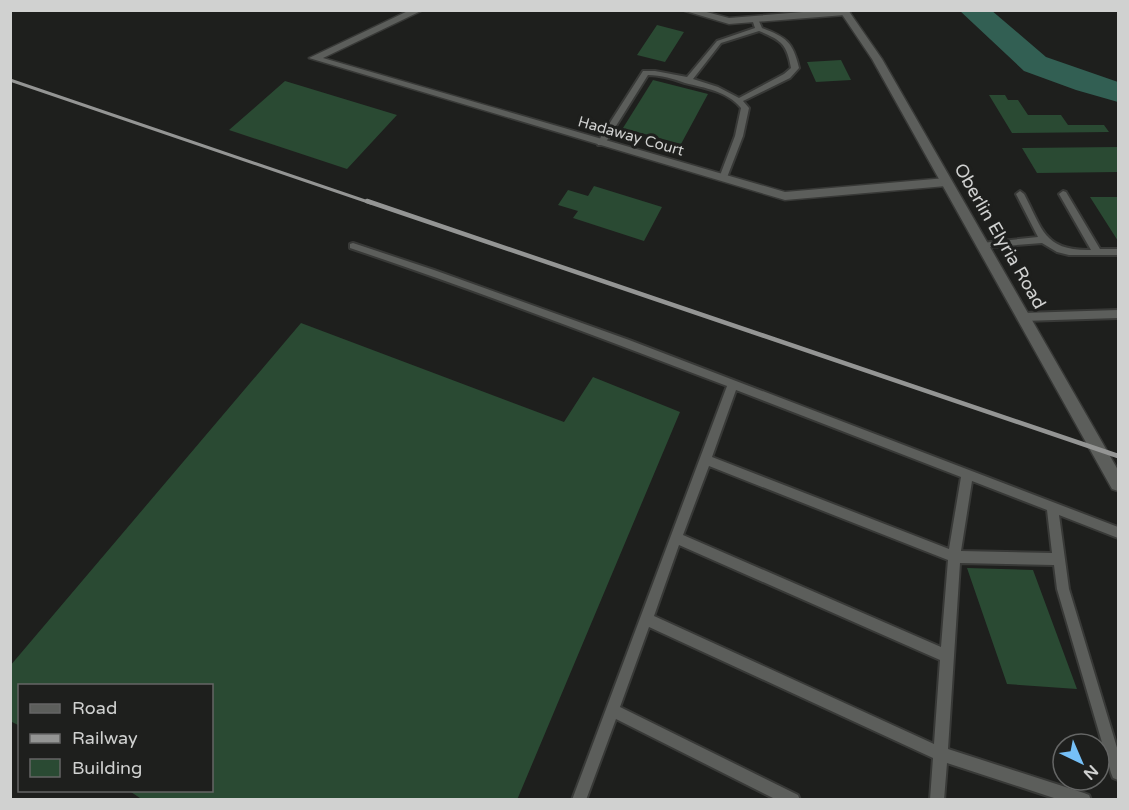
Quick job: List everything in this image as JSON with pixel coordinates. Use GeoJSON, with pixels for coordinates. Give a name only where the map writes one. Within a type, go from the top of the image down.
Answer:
{"type":"FeatureCollection","features":[{"type":"Feature","properties":{"kind":"street","name":"Hadaway Court"},"geometry":{"type":"LineString","coordinates":[[419,10],[314,58],[785,196],[946,182]]}},
{"type":"Feature","properties":{"kind":"street"},"geometry":{"type":"LineString","coordinates":[[686,10],[729,21],[757,24],[844,11]]}},
{"type":"Feature","properties":{"kind":"street","name":"Oberlin Elyria Road"},"geometry":{"type":"LineString","coordinates":[[844,11],[877,59],[1119,484]]}},
{"type":"Feature","properties":{"kind":"lane"},"geometry":{"type":"LineString","coordinates":[[688,81],[719,42],[757,24],[785,40],[792,49],[795,68],[787,76],[740,100]]}},
{"type":"Feature","properties":{"kind":"lane"},"geometry":{"type":"LineString","coordinates":[[601,143],[644,74],[654,73],[723,90],[740,100],[745,108],[723,178]]}},
{"type":"Feature","properties":{"kind":"lane"},"geometry":{"type":"LineString","coordinates":[[1020,194],[1044,240],[1051,247],[1064,252],[1119,252]]}},
{"type":"Feature","properties":{"kind":"lane"},"geometry":{"type":"LineString","coordinates":[[1063,194],[1097,252]]}},
{"type":"Feature","properties":{"kind":"lane"},"geometry":{"type":"LineString","coordinates":[[982,246],[1044,240]]}},
{"type":"Feature","properties":{"kind":"lane"},"geometry":{"type":"LineString","coordinates":[[352,246],[442,276],[1119,532]]}},
{"type":"Feature","properties":{"kind":"lane"},"geometry":{"type":"LineString","coordinates":[[1023,317],[1119,314]]}},
{"type":"Feature","properties":{"kind":"lane"},"geometry":{"type":"LineString","coordinates":[[579,800],[733,385]]}},
{"type":"Feature","properties":{"kind":"lane"},"geometry":{"type":"LineString","coordinates":[[705,459],[954,556],[1059,559]]}},
{"type":"Feature","properties":{"kind":"lane"},"geometry":{"type":"LineString","coordinates":[[937,800],[954,556],[967,474]]}},
{"type":"Feature","properties":{"kind":"lane"},"geometry":{"type":"LineString","coordinates":[[1052,507],[1063,589],[1119,773]]}},
{"type":"Feature","properties":{"kind":"lane"},"geometry":{"type":"LineString","coordinates":[[676,538],[948,657]]}},
{"type":"Feature","properties":{"kind":"lane"},"geometry":{"type":"LineString","coordinates":[[646,619],[942,754],[1084,800]]}},
{"type":"Feature","properties":{"kind":"lane"},"geometry":{"type":"LineString","coordinates":[[612,710],[793,800]]}},
{"type":"Feature","properties":{"kind":"building"},"geometry":{"type":"Polygon","coordinates":[[[657,25],[684,32],[665,62],[637,55],[657,25]]]}},
{"type":"Feature","properties":{"kind":"building"},"geometry":{"type":"Polygon","coordinates":[[[841,60],[851,80],[816,82],[807,62],[841,60]]]}},
{"type":"Feature","properties":{"kind":"building"},"geometry":{"type":"Polygon","coordinates":[[[653,80],[708,94],[681,144],[623,128],[653,80]]]}},
{"type":"Feature","properties":{"kind":"building"},"geometry":{"type":"Polygon","coordinates":[[[285,81],[397,115],[347,169],[229,130],[285,81]]]}},
{"type":"Feature","properties":{"kind":"building"},"geometry":{"type":"Polygon","coordinates":[[[989,95],[1005,95],[1008,100],[1018,100],[1028,115],[1061,115],[1068,125],[1104,125],[1109,132],[1012,133],[989,95]]]}},
{"type":"Feature","properties":{"kind":"building"},"geometry":{"type":"Polygon","coordinates":[[[1118,147],[1118,172],[1037,173],[1022,148],[1118,147]]]}},
{"type":"Feature","properties":{"kind":"building"},"geometry":{"type":"Polygon","coordinates":[[[594,186],[662,207],[644,241],[573,218],[578,211],[558,205],[568,190],[588,196],[594,186]]]}},
{"type":"Feature","properties":{"kind":"building"},"geometry":{"type":"Polygon","coordinates":[[[1090,197],[1118,197],[1118,241],[1090,197]]]}},
{"type":"Feature","properties":{"kind":"building"},"geometry":{"type":"Polygon","coordinates":[[[301,323],[564,422],[593,377],[680,412],[517,800],[143,800],[131,792],[213,792],[213,684],[18,684],[18,725],[10,721],[10,666],[301,323]]]}},
{"type":"Feature","properties":{"kind":"building"},"geometry":{"type":"Polygon","coordinates":[[[967,568],[1033,570],[1077,689],[1007,684],[967,568]]]}},
{"type":"Feature","properties":{"kind":"waterway"},"geometry":{"type":"LineString","coordinates":[[973,10],[1035,64],[1118,92]]}},
{"type":"Feature","properties":{"kind":"railway"},"geometry":{"type":"LineString","coordinates":[[10,80],[371,203]]}},
{"type":"Feature","properties":{"kind":"railway"},"geometry":{"type":"LineString","coordinates":[[367,201],[1118,456]]}}]}
